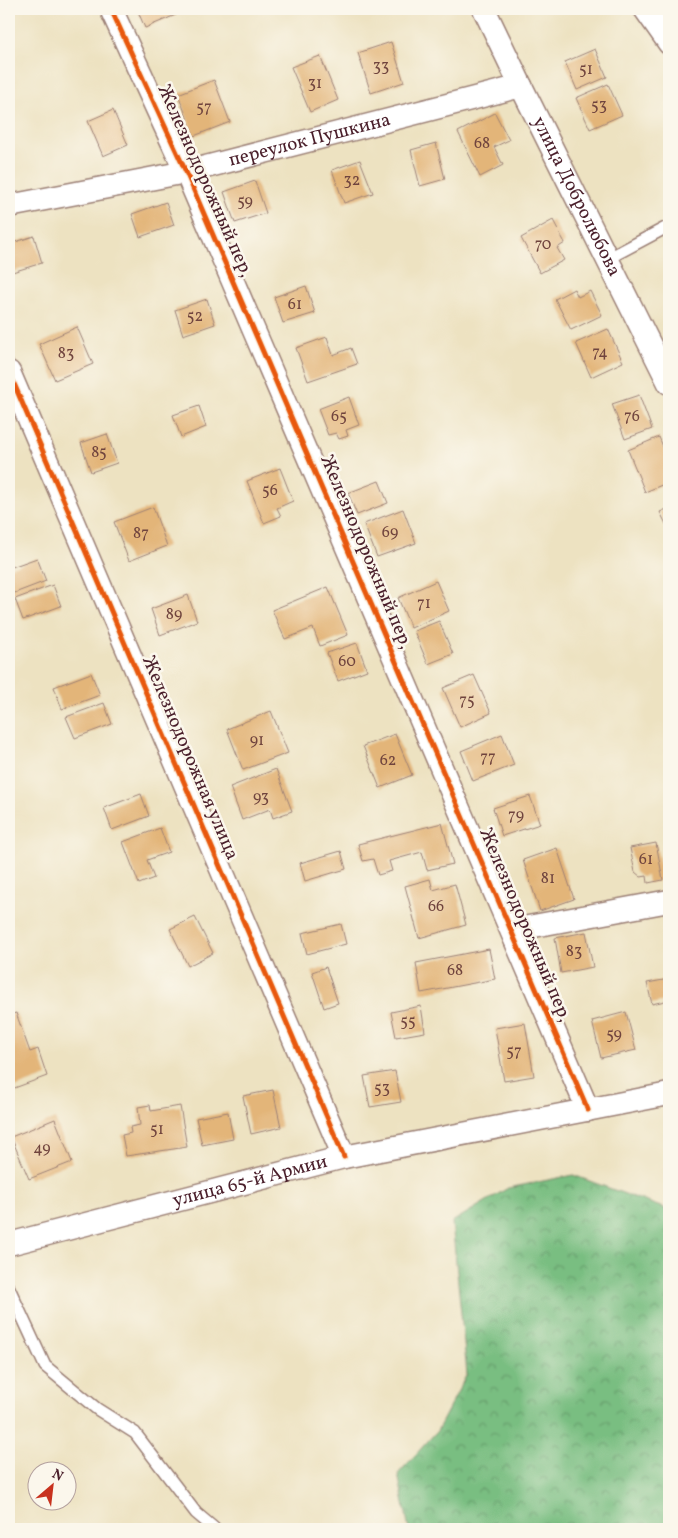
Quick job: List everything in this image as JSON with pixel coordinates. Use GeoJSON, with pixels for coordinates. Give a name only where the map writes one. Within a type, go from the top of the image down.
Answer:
{"type":"FeatureCollection","features":[{"type":"Feature","properties":{"kind":"street","name":"Железнодорожный пер,"},"geometry":{"type":"LineString","coordinates":[[111,9],[186,172],[588,1110]]}},
{"type":"Feature","properties":{"kind":"street","name":"улица Добролюбова"},"geometry":{"type":"LineString","coordinates":[[484,9],[669,383]]}},
{"type":"Feature","properties":{"kind":"street"},"geometry":{"type":"LineString","coordinates":[[645,9],[669,42]]}},
{"type":"Feature","properties":{"kind":"street","name":"переулок Пушкина"},"geometry":{"type":"LineString","coordinates":[[9,206],[186,172],[521,86]]}},
{"type":"Feature","properties":{"kind":"street","name":"Железнодорожная улица"},"geometry":{"type":"LineString","coordinates":[[9,372],[344,1157]]}},
{"type":"Feature","properties":{"kind":"street"},"geometry":{"type":"LineString","coordinates":[[512,930],[669,901]]}},
{"type":"Feature","properties":{"kind":"street","name":"улица 65-й Армии"},"geometry":{"type":"LineString","coordinates":[[9,1244],[344,1157],[669,1094]]}},
{"type":"Feature","properties":{"kind":"lane"},"geometry":{"type":"LineString","coordinates":[[607,259],[669,226]]}},
{"type":"Feature","properties":{"kind":"lane"},"geometry":{"type":"LineString","coordinates":[[9,1288],[45,1366],[98,1408],[135,1433],[196,1513],[215,1529]]}},
{"type":"Feature","properties":{"kind":"green space"},"geometry":{"type":"Polygon","coordinates":[[[573,1175],[669,1210],[669,1529],[409,1529],[398,1474],[437,1431],[467,1374],[452,1222],[508,1188],[573,1175]]]}},
{"type":"Feature","properties":{"kind":"building"},"geometry":{"type":"Polygon","coordinates":[[[137,9],[184,9],[185,11],[145,28],[137,9]]]}},
{"type":"Feature","properties":{"kind":"building"},"geometry":{"type":"Polygon","coordinates":[[[391,42],[404,82],[371,93],[358,53],[391,42]]]}},
{"type":"Feature","properties":{"kind":"building"},"geometry":{"type":"Polygon","coordinates":[[[595,49],[607,77],[577,90],[565,62],[595,49]]]}},
{"type":"Feature","properties":{"kind":"building"},"geometry":{"type":"Polygon","coordinates":[[[320,56],[338,100],[310,112],[291,67],[320,56]]]}},
{"type":"Feature","properties":{"kind":"building"},"geometry":{"type":"Polygon","coordinates":[[[214,80],[230,122],[194,136],[178,94],[214,80]]]}},
{"type":"Feature","properties":{"kind":"building"},"geometry":{"type":"Polygon","coordinates":[[[608,84],[622,115],[590,129],[576,98],[608,84]]]}},
{"type":"Feature","properties":{"kind":"building"},"geometry":{"type":"Polygon","coordinates":[[[113,110],[128,145],[103,156],[88,121],[113,110]]]}},
{"type":"Feature","properties":{"kind":"building"},"geometry":{"type":"Polygon","coordinates":[[[495,113],[509,140],[494,147],[503,165],[480,177],[458,132],[495,113]]]}},
{"type":"Feature","properties":{"kind":"building"},"geometry":{"type":"Polygon","coordinates":[[[436,143],[445,179],[420,186],[411,150],[436,143]]]}},
{"type":"Feature","properties":{"kind":"building"},"geometry":{"type":"Polygon","coordinates":[[[360,160],[373,193],[344,203],[332,170],[360,160]]]}},
{"type":"Feature","properties":{"kind":"building"},"geometry":{"type":"Polygon","coordinates":[[[255,181],[266,213],[235,223],[224,192],[255,181]]]}},
{"type":"Feature","properties":{"kind":"building"},"geometry":{"type":"Polygon","coordinates":[[[166,202],[174,225],[140,237],[132,214],[166,202]]]}},
{"type":"Feature","properties":{"kind":"building"},"geometry":{"type":"Polygon","coordinates":[[[553,220],[565,243],[557,248],[564,260],[540,273],[521,238],[553,220]]]}},
{"type":"Feature","properties":{"kind":"building"},"geometry":{"type":"Polygon","coordinates":[[[34,236],[42,263],[9,273],[9,244],[34,236]]]}},
{"type":"Feature","properties":{"kind":"building"},"geometry":{"type":"Polygon","coordinates":[[[306,286],[315,313],[283,323],[274,297],[306,286]]]}},
{"type":"Feature","properties":{"kind":"building"},"geometry":{"type":"Polygon","coordinates":[[[574,289],[578,297],[590,291],[602,315],[571,330],[555,299],[574,289]]]}},
{"type":"Feature","properties":{"kind":"building"},"geometry":{"type":"Polygon","coordinates":[[[207,299],[215,324],[183,335],[175,310],[207,299]]]}},
{"type":"Feature","properties":{"kind":"building"},"geometry":{"type":"Polygon","coordinates":[[[77,327],[93,364],[55,380],[39,344],[77,327]]]}},
{"type":"Feature","properties":{"kind":"building"},"geometry":{"type":"Polygon","coordinates":[[[608,329],[623,362],[591,377],[576,343],[608,329]]]}},
{"type":"Feature","properties":{"kind":"building"},"geometry":{"type":"Polygon","coordinates":[[[327,337],[333,355],[351,348],[357,364],[308,381],[296,348],[327,337]]]}},
{"type":"Feature","properties":{"kind":"building"},"geometry":{"type":"Polygon","coordinates":[[[639,395],[652,429],[625,439],[612,404],[639,395]]]}},
{"type":"Feature","properties":{"kind":"building"},"geometry":{"type":"Polygon","coordinates":[[[349,397],[359,425],[346,430],[348,436],[339,439],[336,433],[328,435],[318,409],[349,397]]]}},
{"type":"Feature","properties":{"kind":"building"},"geometry":{"type":"Polygon","coordinates":[[[199,406],[206,427],[181,437],[173,415],[199,406]]]}},
{"type":"Feature","properties":{"kind":"building"},"geometry":{"type":"Polygon","coordinates":[[[107,434],[117,463],[91,472],[81,443],[107,434]]]}},
{"type":"Feature","properties":{"kind":"building"},"geometry":{"type":"Polygon","coordinates":[[[659,437],[669,461],[669,482],[645,492],[628,450],[659,437]]]}},
{"type":"Feature","properties":{"kind":"building"},"geometry":{"type":"Polygon","coordinates":[[[280,468],[293,501],[277,508],[281,516],[264,523],[247,481],[280,468]]]}},
{"type":"Feature","properties":{"kind":"building"},"geometry":{"type":"Polygon","coordinates":[[[379,481],[388,503],[357,515],[348,493],[379,481]]]}},
{"type":"Feature","properties":{"kind":"building"},"geometry":{"type":"Polygon","coordinates":[[[153,507],[167,546],[129,561],[114,522],[153,507]]]}},
{"type":"Feature","properties":{"kind":"building"},"geometry":{"type":"Polygon","coordinates":[[[669,508],[669,530],[660,512],[669,508]]]}},
{"type":"Feature","properties":{"kind":"building"},"geometry":{"type":"Polygon","coordinates":[[[403,509],[416,543],[377,557],[364,524],[403,509]]]}},
{"type":"Feature","properties":{"kind":"building"},"geometry":{"type":"Polygon","coordinates":[[[37,558],[46,581],[12,594],[9,586],[9,568],[37,558]]]}},
{"type":"Feature","properties":{"kind":"building"},"geometry":{"type":"Polygon","coordinates":[[[436,581],[449,611],[411,628],[398,598],[436,581]]]}},
{"type":"Feature","properties":{"kind":"building"},"geometry":{"type":"Polygon","coordinates":[[[53,585],[61,606],[23,620],[15,599],[53,585]]]}},
{"type":"Feature","properties":{"kind":"building"},"geometry":{"type":"Polygon","coordinates":[[[328,587],[348,635],[320,646],[313,628],[285,639],[272,610],[328,587]]]}},
{"type":"Feature","properties":{"kind":"building"},"geometry":{"type":"Polygon","coordinates":[[[188,595],[197,621],[160,635],[151,609],[188,595]]]}},
{"type":"Feature","properties":{"kind":"building"},"geometry":{"type":"Polygon","coordinates":[[[439,621],[453,654],[428,664],[414,631],[439,621]]]}},
{"type":"Feature","properties":{"kind":"building"},"geometry":{"type":"Polygon","coordinates":[[[357,643],[367,670],[338,681],[327,653],[357,643]]]}},
{"type":"Feature","properties":{"kind":"building"},"geometry":{"type":"Polygon","coordinates":[[[91,673],[100,695],[62,709],[54,687],[91,673]]]}},
{"type":"Feature","properties":{"kind":"building"},"geometry":{"type":"Polygon","coordinates":[[[474,675],[491,713],[460,727],[443,688],[474,675]]]}},
{"type":"Feature","properties":{"kind":"building"},"geometry":{"type":"Polygon","coordinates":[[[104,703],[112,724],[75,738],[66,717],[104,703]]]}},
{"type":"Feature","properties":{"kind":"building"},"geometry":{"type":"Polygon","coordinates":[[[271,711],[288,753],[243,770],[227,729],[271,711]]]}},
{"type":"Feature","properties":{"kind":"building"},"geometry":{"type":"Polygon","coordinates":[[[395,734],[412,775],[380,788],[363,746],[395,734]]]}},
{"type":"Feature","properties":{"kind":"building"},"geometry":{"type":"Polygon","coordinates":[[[502,734],[514,765],[473,781],[461,751],[502,734]]]}},
{"type":"Feature","properties":{"kind":"building"},"geometry":{"type":"Polygon","coordinates":[[[276,769],[292,811],[273,818],[270,809],[242,820],[230,787],[276,769]]]}},
{"type":"Feature","properties":{"kind":"building"},"geometry":{"type":"Polygon","coordinates":[[[141,794],[149,816],[112,830],[104,808],[141,794]]]}},
{"type":"Feature","properties":{"kind":"building"},"geometry":{"type":"Polygon","coordinates":[[[530,796],[540,824],[502,836],[493,808],[530,796]]]}},
{"type":"Feature","properties":{"kind":"building"},"geometry":{"type":"Polygon","coordinates":[[[442,823],[453,864],[427,870],[422,852],[389,861],[392,871],[378,875],[373,859],[363,861],[358,844],[442,823]]]}},
{"type":"Feature","properties":{"kind":"building"},"geometry":{"type":"Polygon","coordinates":[[[160,828],[169,852],[147,860],[154,878],[139,884],[123,842],[160,828]]]}},
{"type":"Feature","properties":{"kind":"building"},"geometry":{"type":"Polygon","coordinates":[[[656,843],[663,880],[648,883],[647,876],[641,877],[635,872],[630,848],[656,843]]]}},
{"type":"Feature","properties":{"kind":"building"},"geometry":{"type":"Polygon","coordinates":[[[557,848],[574,899],[540,911],[523,860],[557,848]]]}},
{"type":"Feature","properties":{"kind":"building"},"geometry":{"type":"Polygon","coordinates":[[[341,851],[346,869],[305,881],[300,863],[341,851]]]}},
{"type":"Feature","properties":{"kind":"building"},"geometry":{"type":"Polygon","coordinates":[[[430,879],[433,890],[455,884],[466,925],[419,938],[405,886],[430,879]]]}},
{"type":"Feature","properties":{"kind":"building"},"geometry":{"type":"Polygon","coordinates":[[[195,917],[213,953],[188,966],[170,929],[195,917]]]}},
{"type":"Feature","properties":{"kind":"building"},"geometry":{"type":"Polygon","coordinates":[[[341,924],[346,944],[307,954],[302,933],[341,924]]]}},
{"type":"Feature","properties":{"kind":"building"},"geometry":{"type":"Polygon","coordinates":[[[586,932],[593,967],[561,973],[555,938],[586,932]]]}},
{"type":"Feature","properties":{"kind":"building"},"geometry":{"type":"Polygon","coordinates":[[[489,949],[495,979],[421,993],[416,963],[489,949]]]}},
{"type":"Feature","properties":{"kind":"building"},"geometry":{"type":"Polygon","coordinates":[[[326,967],[338,1003],[324,1008],[312,972],[326,967]]]}},
{"type":"Feature","properties":{"kind":"building"},"geometry":{"type":"Polygon","coordinates":[[[669,979],[669,1000],[652,1004],[647,983],[669,979]]]}},
{"type":"Feature","properties":{"kind":"building"},"geometry":{"type":"Polygon","coordinates":[[[421,1006],[425,1032],[396,1037],[391,1012],[421,1006]]]}},
{"type":"Feature","properties":{"kind":"building"},"geometry":{"type":"Polygon","coordinates":[[[626,1012],[636,1050],[601,1058],[592,1021],[626,1012]]]}},
{"type":"Feature","properties":{"kind":"building"},"geometry":{"type":"Polygon","coordinates":[[[16,1013],[30,1052],[38,1049],[47,1076],[9,1090],[9,1015],[16,1013]]]}},
{"type":"Feature","properties":{"kind":"building"},"geometry":{"type":"Polygon","coordinates":[[[525,1023],[534,1076],[504,1081],[495,1028],[525,1023]]]}},
{"type":"Feature","properties":{"kind":"building"},"geometry":{"type":"Polygon","coordinates":[[[395,1071],[401,1102],[370,1107],[364,1076],[395,1071]]]}},
{"type":"Feature","properties":{"kind":"building"},"geometry":{"type":"Polygon","coordinates":[[[273,1090],[281,1127],[251,1134],[243,1096],[273,1090]]]}},
{"type":"Feature","properties":{"kind":"building"},"geometry":{"type":"Polygon","coordinates":[[[150,1105],[151,1111],[180,1106],[187,1147],[126,1156],[122,1135],[131,1133],[130,1127],[140,1125],[138,1107],[150,1105]]]}},
{"type":"Feature","properties":{"kind":"building"},"geometry":{"type":"Polygon","coordinates":[[[228,1112],[233,1139],[202,1145],[196,1118],[228,1112]]]}},
{"type":"Feature","properties":{"kind":"building"},"geometry":{"type":"Polygon","coordinates":[[[55,1119],[72,1162],[29,1179],[11,1137],[55,1119]]]}},
{"type":"Feature","properties":{"kind":"cycle path"},"geometry":{"type":"LineString","coordinates":[[111,9],[186,172],[588,1110]]}},
{"type":"Feature","properties":{"kind":"cycle path"},"geometry":{"type":"LineString","coordinates":[[9,372],[344,1157]]}}]}
